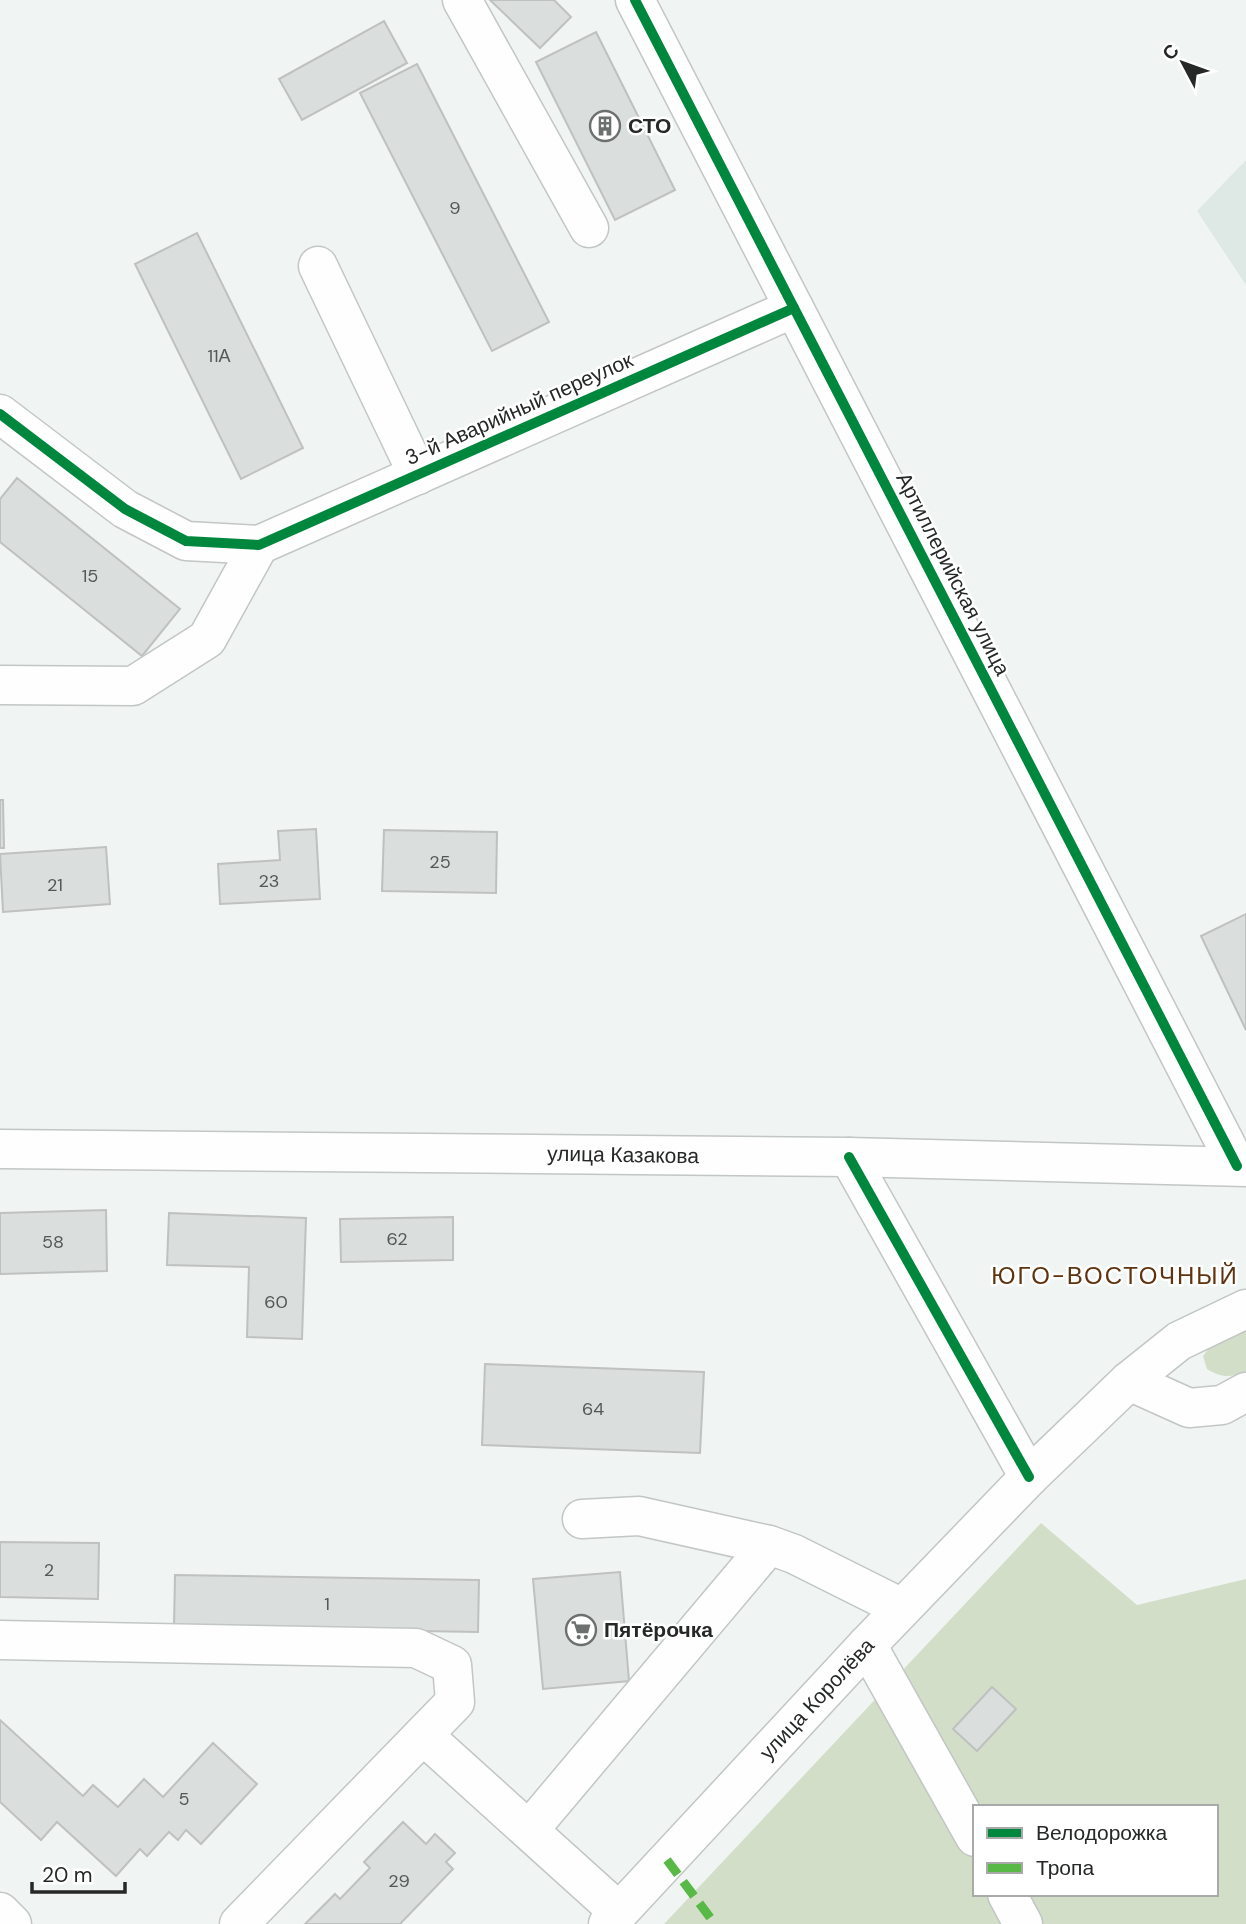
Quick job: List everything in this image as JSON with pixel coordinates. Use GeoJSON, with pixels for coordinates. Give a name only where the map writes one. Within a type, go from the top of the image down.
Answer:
{"type":"FeatureCollection","features":[{"type":"Feature","properties":{"kind":"main road"},"geometry":{"type":"LineString","coordinates":[[462,0],[589,229]]}},
{"type":"Feature","properties":{"kind":"main road","name":"Артиллерийская улица"},"geometry":{"type":"LineString","coordinates":[[635,0],[1242,1166]]}},
{"type":"Feature","properties":{"kind":"main road"},"geometry":{"type":"LineString","coordinates":[[318,266],[418,475]]}},
{"type":"Feature","properties":{"kind":"main road","name":"3-й Аварийный переулок"},"geometry":{"type":"LineString","coordinates":[[259,545],[794,308]]}},
{"type":"Feature","properties":{"kind":"main road"},"geometry":{"type":"LineString","coordinates":[[0,414],[125,509],[186,541],[259,545],[207,639],[133,686],[0,685]]}},
{"type":"Feature","properties":{"kind":"main road","name":"улица Казакова"},"geometry":{"type":"LineString","coordinates":[[0,1149],[849,1157],[1242,1166]]}},
{"type":"Feature","properties":{"kind":"main road"},"geometry":{"type":"LineString","coordinates":[[849,1157],[1028,1477]]}},
{"type":"Feature","properties":{"kind":"main road","name":"улица Королёва"},"geometry":{"type":"LineString","coordinates":[[614,1918],[867,1645],[1028,1477],[1129,1381],[1180,1341],[1246,1309]]}},
{"type":"Feature","properties":{"kind":"main road"},"geometry":{"type":"LineString","coordinates":[[1129,1381],[1189,1408],[1222,1405],[1246,1392]]}},
{"type":"Feature","properties":{"kind":"main road"},"geometry":{"type":"LineString","coordinates":[[582,1519],[639,1516],[769,1545],[794,1554],[902,1608]]}},
{"type":"Feature","properties":{"kind":"main road"},"geometry":{"type":"LineString","coordinates":[[529,1830],[769,1545]]}},
{"type":"Feature","properties":{"kind":"main road"},"geometry":{"type":"LineString","coordinates":[[0,1640],[416,1648],[452,1665],[455,1702],[239,1924]]}},
{"type":"Feature","properties":{"kind":"main road"},"geometry":{"type":"LineString","coordinates":[[867,1645],[973,1833]]}},
{"type":"Feature","properties":{"kind":"main road"},"geometry":{"type":"LineString","coordinates":[[423,1735],[529,1830],[614,1918]]}},
{"type":"Feature","properties":{"kind":"main road"},"geometry":{"type":"LineString","coordinates":[[1008,1896],[1023,1924]]}},
{"type":"Feature","properties":{"kind":"main road"},"geometry":{"type":"LineString","coordinates":[[0,1912],[12,1924]]}},
{"type":"Feature","properties":{"kind":"shaded area"},"geometry":{"type":"Polygon","coordinates":[[[1246,160],[1246,285],[1197,211],[1246,160]]]}},
{"type":"Feature","properties":{"kind":"green space"},"geometry":{"type":"Polygon","coordinates":[[[1246,1327],[1246,1371],[1226,1376],[1207,1369],[1203,1356],[1212,1344],[1246,1327]]]}},
{"type":"Feature","properties":{"kind":"green space"},"geometry":{"type":"Polygon","coordinates":[[[1041,1523],[1137,1605],[1246,1579],[1246,1924],[664,1924],[1041,1523]]]}},
{"type":"Feature","properties":{"kind":"building"},"geometry":{"type":"Polygon","coordinates":[[[490,0],[554,0],[571,17],[540,48],[490,0]]]}},
{"type":"Feature","properties":{"kind":"building"},"geometry":{"type":"Polygon","coordinates":[[[384,21],[407,63],[302,120],[279,79],[384,21]]]}},
{"type":"Feature","properties":{"kind":"building","name":"СТО"},"geometry":{"type":"Polygon","coordinates":[[[596,32],[675,190],[615,220],[536,62],[596,32]]]}},
{"type":"Feature","properties":{"kind":"building"},"geometry":{"type":"Polygon","coordinates":[[[417,64],[549,322],[492,351],[360,93],[417,64]]]}},
{"type":"Feature","properties":{"kind":"building"},"geometry":{"type":"Polygon","coordinates":[[[197,233],[303,448],[241,479],[135,264],[197,233]]]}},
{"type":"Feature","properties":{"kind":"building"},"geometry":{"type":"Polygon","coordinates":[[[17,478],[180,609],[142,656],[0,542],[0,499],[17,478]]]}},
{"type":"Feature","properties":{"kind":"building"},"geometry":{"type":"Polygon","coordinates":[[[0,800],[3,800],[4,848],[0,848],[0,800]]]}},
{"type":"Feature","properties":{"kind":"building"},"geometry":{"type":"Polygon","coordinates":[[[316,829],[320,899],[220,904],[218,864],[280,860],[278,831],[316,829]]]}},
{"type":"Feature","properties":{"kind":"building"},"geometry":{"type":"Polygon","coordinates":[[[384,830],[497,832],[496,893],[382,891],[384,830]]]}},
{"type":"Feature","properties":{"kind":"building"},"geometry":{"type":"Polygon","coordinates":[[[106,847],[110,904],[3,912],[0,854],[106,847]]]}},
{"type":"Feature","properties":{"kind":"building"},"geometry":{"type":"Polygon","coordinates":[[[1246,914],[1246,1030],[1201,936],[1246,914]]]}},
{"type":"Feature","properties":{"kind":"building"},"geometry":{"type":"Polygon","coordinates":[[[106,1210],[107,1271],[0,1274],[0,1213],[106,1210]]]}},
{"type":"Feature","properties":{"kind":"building"},"geometry":{"type":"Polygon","coordinates":[[[169,1213],[306,1218],[302,1339],[247,1337],[249,1267],[167,1265],[169,1213]]]}},
{"type":"Feature","properties":{"kind":"building"},"geometry":{"type":"Polygon","coordinates":[[[453,1217],[453,1260],[341,1262],[340,1219],[453,1217]]]}},
{"type":"Feature","properties":{"kind":"building"},"geometry":{"type":"Polygon","coordinates":[[[485,1364],[704,1372],[700,1453],[482,1445],[485,1364]]]}},
{"type":"Feature","properties":{"kind":"building"},"geometry":{"type":"Polygon","coordinates":[[[0,1542],[99,1543],[98,1599],[0,1597],[0,1542]]]}},
{"type":"Feature","properties":{"kind":"building","name":"Пятёрочка"},"geometry":{"type":"Polygon","coordinates":[[[620,1572],[629,1681],[543,1689],[533,1579],[620,1572]]]}},
{"type":"Feature","properties":{"kind":"building"},"geometry":{"type":"Polygon","coordinates":[[[175,1575],[479,1580],[478,1632],[174,1627],[175,1575]]]}},
{"type":"Feature","properties":{"kind":"building"},"geometry":{"type":"Polygon","coordinates":[[[992,1687],[1016,1709],[977,1751],[953,1729],[992,1687]]]}},
{"type":"Feature","properties":{"kind":"building"},"geometry":{"type":"Polygon","coordinates":[[[0,1720],[83,1796],[93,1785],[118,1807],[144,1779],[163,1797],[213,1743],[257,1784],[201,1844],[186,1830],[178,1840],[169,1832],[147,1856],[140,1849],[116,1876],[57,1822],[41,1840],[0,1802],[0,1720]]]}},
{"type":"Feature","properties":{"kind":"building"},"geometry":{"type":"Polygon","coordinates":[[[403,1822],[426,1844],[435,1834],[455,1853],[446,1862],[453,1869],[400,1924],[305,1924],[335,1894],[340,1899],[370,1868],[364,1862],[403,1822]]]}},
{"type":"Feature","properties":{"kind":"marked path"},"geometry":{"type":"LineString","coordinates":[[667,1860],[715,1924]]}},
{"type":"Feature","properties":{"kind":"cycle path"},"geometry":{"type":"LineString","coordinates":[[635,0],[1237,1166]]}},
{"type":"Feature","properties":{"kind":"cycle path"},"geometry":{"type":"LineString","coordinates":[[0,414],[125,509],[186,541],[259,545],[794,308]]}},
{"type":"Feature","properties":{"kind":"cycle path"},"geometry":{"type":"LineString","coordinates":[[849,1157],[1029,1477]]}},
{"type":"Feature","properties":{"kind":"place","name":"СТО"},"geometry":{"type":"Point","coordinates":[605,126]}},
{"type":"Feature","properties":{"kind":"place","name":"Пятёрочка"},"geometry":{"type":"Point","coordinates":[581,1630]}},
{"type":"Feature","properties":{"kind":"district","name":"ЮГО-ВОСТОЧНЫЙ"},"geometry":{"type":"Point","coordinates":[1115,1276]}}]}
